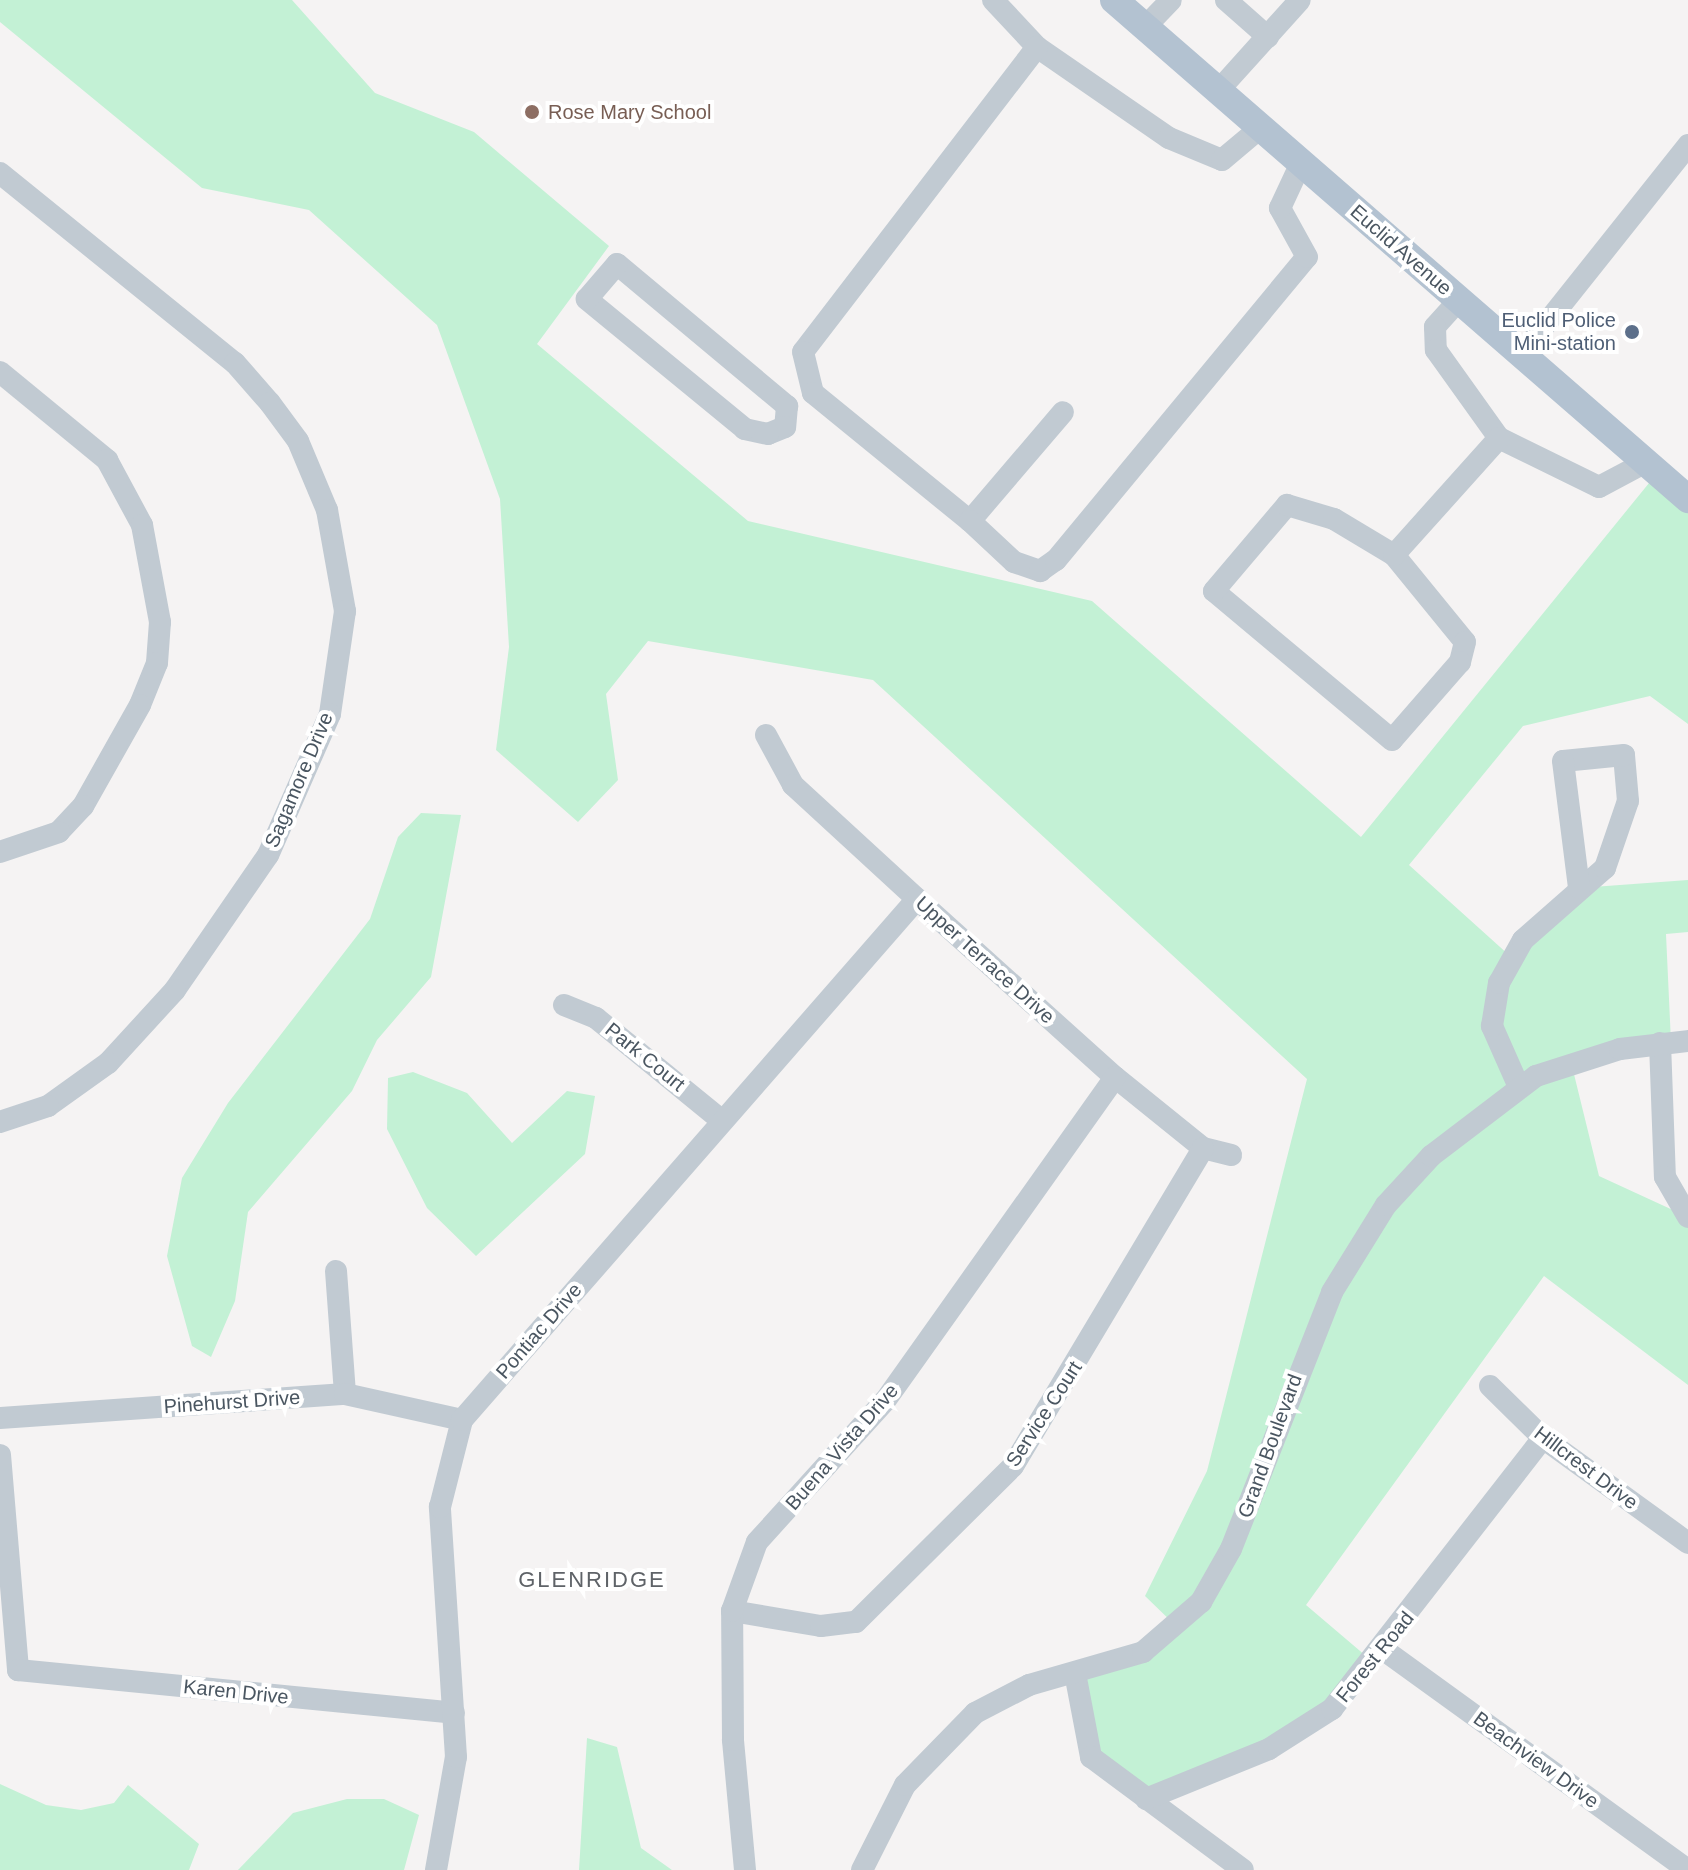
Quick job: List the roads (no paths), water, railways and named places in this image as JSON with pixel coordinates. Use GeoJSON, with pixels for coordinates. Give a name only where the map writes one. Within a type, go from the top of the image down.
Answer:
{"type":"FeatureCollection","features":[{"type":"Feature","properties":{"kind":"main road","name":"Euclid Avenue"},"geometry":{"type":"LineString","coordinates":[[1114,0],[1688,499]]}},
{"type":"Feature","properties":{"kind":"street"},"geometry":{"type":"LineString","coordinates":[[993,0],[1037,47],[1169,138],[1222,160],[1260,128]]}},
{"type":"Feature","properties":{"kind":"street"},"geometry":{"type":"LineString","coordinates":[[1145,27],[1171,0]]}},
{"type":"Feature","properties":{"kind":"street"},"geometry":{"type":"LineString","coordinates":[[1226,0],[1268,37]]}},
{"type":"Feature","properties":{"kind":"street"},"geometry":{"type":"LineString","coordinates":[[1218,91],[1300,0]]}},
{"type":"Feature","properties":{"kind":"street"},"geometry":{"type":"LineString","coordinates":[[1037,47],[803,352],[813,393],[970,521],[1014,562],[1040,571],[1056,560],[1307,257],[1280,208],[1301,163]]}},
{"type":"Feature","properties":{"kind":"street"},"geometry":{"type":"LineString","coordinates":[[1522,354],[1688,145]]}},
{"type":"Feature","properties":{"kind":"street","name":"Sagamore Drive"},"geometry":{"type":"LineString","coordinates":[[0,173],[235,363],[270,403],[298,441],[327,510],[345,611],[330,714],[268,855],[175,990],[108,1063],[48,1106],[0,1122]]}},
{"type":"Feature","properties":{"kind":"street"},"geometry":{"type":"LineString","coordinates":[[617,264],[787,406],[785,427],[768,434],[745,429],[587,299],[617,264]]}},
{"type":"Feature","properties":{"kind":"street"},"geometry":{"type":"LineString","coordinates":[[1459,300],[1435,327],[1436,350],[1499,438],[1599,487],[1646,462]]}},
{"type":"Feature","properties":{"kind":"street"},"geometry":{"type":"LineString","coordinates":[[0,372],[107,460],[142,525],[160,622],[157,663],[140,705],[83,806],[59,832],[0,852]]}},
{"type":"Feature","properties":{"kind":"street"},"geometry":{"type":"LineString","coordinates":[[787,406],[813,393]]}},
{"type":"Feature","properties":{"kind":"street"},"geometry":{"type":"LineString","coordinates":[[970,521],[1063,412]]}},
{"type":"Feature","properties":{"kind":"street"},"geometry":{"type":"LineString","coordinates":[[1394,555],[1499,438]]}},
{"type":"Feature","properties":{"kind":"street"},"geometry":{"type":"LineString","coordinates":[[1287,505],[1334,519],[1394,555],[1465,642],[1460,662],[1392,740],[1214,591],[1287,505]]}},
{"type":"Feature","properties":{"kind":"street","name":"Upper Terrace Drive"},"geometry":{"type":"LineString","coordinates":[[766,735],[793,785],[917,899],[1115,1077],[1203,1148],[1231,1155]]}},
{"type":"Feature","properties":{"kind":"street"},"geometry":{"type":"LineString","coordinates":[[1519,1087],[1492,1026],[1499,983],[1523,940],[1605,868],[1616,847],[1628,801],[1624,755],[1563,761],[1579,888]]}},
{"type":"Feature","properties":{"kind":"street","name":"Pontiac Drive"},"geometry":{"type":"LineString","coordinates":[[436,1870],[454,1800],[454,1713],[440,1507],[462,1420],[720,1119],[917,899]]}},
{"type":"Feature","properties":{"kind":"street","name":"Park Court"},"geometry":{"type":"LineString","coordinates":[[564,1005],[596,1018],[720,1119]]}},
{"type":"Feature","properties":{"kind":"street","name":"Grand Boulevard"},"geometry":{"type":"LineString","coordinates":[[862,1870],[905,1785],[936,1746],[1001,1697],[1143,1652],[1201,1602],[1231,1549],[1299,1368],[1355,1250],[1431,1156],[1519,1087],[1571,1061],[1660,1043],[1688,1041]]}},
{"type":"Feature","properties":{"kind":"street"},"geometry":{"type":"LineString","coordinates":[[1660,1043],[1665,1177],[1688,1217]]}},
{"type":"Feature","properties":{"kind":"street","name":"Buena Vista Drive"},"geometry":{"type":"LineString","coordinates":[[745,1870],[733,1740],[732,1611],[757,1542],[885,1401],[1115,1077]]}},
{"type":"Feature","properties":{"kind":"street","name":"Service Court"},"geometry":{"type":"LineString","coordinates":[[732,1611],[821,1626],[856,1622],[1013,1466],[1203,1148]]}},
{"type":"Feature","properties":{"kind":"street"},"geometry":{"type":"LineString","coordinates":[[336,1271],[345,1394]]}},
{"type":"Feature","properties":{"kind":"street","name":"Hillcrest Drive"},"geometry":{"type":"LineString","coordinates":[[1490,1386],[1543,1438],[1688,1543]]}},
{"type":"Feature","properties":{"kind":"street","name":"Pinehurst Drive"},"geometry":{"type":"LineString","coordinates":[[0,1418],[345,1394],[462,1420]]}},
{"type":"Feature","properties":{"kind":"street","name":"Forest Road"},"geometry":{"type":"LineString","coordinates":[[1146,1799],[1269,1749],[1332,1709],[1384,1650],[1543,1438]]}},
{"type":"Feature","properties":{"kind":"street","name":"Karen Drive"},"geometry":{"type":"LineString","coordinates":[[0,1455],[18,1670],[454,1713]]}},
{"type":"Feature","properties":{"kind":"street","name":"Beachview Drive"},"geometry":{"type":"LineString","coordinates":[[1384,1650],[1688,1870]]}},
{"type":"Feature","properties":{"kind":"street"},"geometry":{"type":"LineString","coordinates":[[1075,1673],[1091,1757],[1243,1870]]}},
{"type":"Feature","properties":{"kind":"place","name":"Rose Mary School"},"geometry":{"type":"Point","coordinates":[532,112]}},
{"type":"Feature","properties":{"kind":"place","name":"Euclid Police Mini-station"},"geometry":{"type":"Point","coordinates":[1632,332]}},
{"type":"Feature","properties":{"kind":"district","name":"GLENRIDGE"},"geometry":{"type":"Point","coordinates":[592,1580]}}]}
